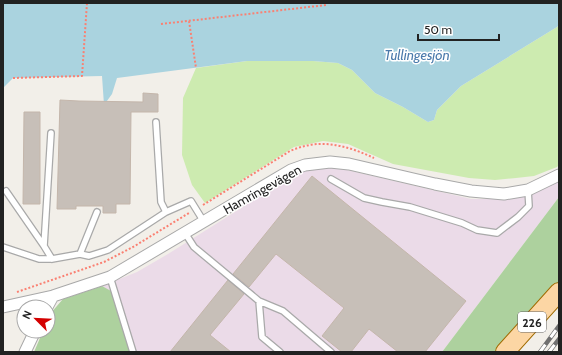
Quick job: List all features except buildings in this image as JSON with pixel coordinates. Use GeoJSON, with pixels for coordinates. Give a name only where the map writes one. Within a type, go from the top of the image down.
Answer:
{"type":"FeatureCollection","features":[{"type":"Feature","properties":{"kind":"main road","name":"226"},"geometry":{"type":"LineString","coordinates":[[505,352],[559,292]]}},
{"type":"Feature","properties":{"kind":"street","name":"Hamringevägen"},"geometry":{"type":"LineString","coordinates":[[3,307],[53,296],[110,278],[291,170],[305,164],[330,162],[349,164],[470,192],[504,194],[528,190],[559,175]]}},
{"type":"Feature","properties":{"kind":"street"},"geometry":{"type":"LineString","coordinates":[[25,352],[31,339]]}},
{"type":"Feature","properties":{"kind":"lane"},"geometry":{"type":"LineString","coordinates":[[156,122],[161,202],[166,212]]}},
{"type":"Feature","properties":{"kind":"lane"},"geometry":{"type":"LineString","coordinates":[[44,246],[50,133]]}},
{"type":"Feature","properties":{"kind":"lane"},"geometry":{"type":"LineString","coordinates":[[331,179],[364,198],[410,207],[462,223],[477,230],[498,233],[518,218],[529,206],[528,190]]}},
{"type":"Feature","properties":{"kind":"lane"},"geometry":{"type":"LineString","coordinates":[[6,191],[52,259]]}},
{"type":"Feature","properties":{"kind":"lane"},"geometry":{"type":"LineString","coordinates":[[3,246],[39,259],[52,259],[80,254],[89,256],[108,250],[166,212],[191,201],[204,222]]}},
{"type":"Feature","properties":{"kind":"lane"},"geometry":{"type":"LineString","coordinates":[[80,254],[97,212]]}},
{"type":"Feature","properties":{"kind":"lane"},"geometry":{"type":"LineString","coordinates":[[185,233],[194,247],[259,301],[283,311],[331,352]]}},
{"type":"Feature","properties":{"kind":"lane"},"geometry":{"type":"LineString","coordinates":[[110,278],[133,352]]}},
{"type":"Feature","properties":{"kind":"lane"},"geometry":{"type":"LineString","coordinates":[[259,301],[262,337],[280,352]]}},
{"type":"Feature","properties":{"kind":"path"},"geometry":{"type":"LineString","coordinates":[[13,78],[82,76],[87,3]]}},
{"type":"Feature","properties":{"kind":"path"},"geometry":{"type":"LineString","coordinates":[[161,24],[326,5]]}},
{"type":"Feature","properties":{"kind":"path"},"geometry":{"type":"LineString","coordinates":[[189,21],[196,68]]}},
{"type":"Feature","properties":{"kind":"shaded area"},"geometry":{"type":"Polygon","coordinates":[[[330,167],[471,199],[512,199],[559,182],[559,197],[442,352],[130,352],[111,292],[102,286],[137,272],[289,178],[308,170],[330,167]]]}},
{"type":"Feature","properties":{"kind":"green space"},"geometry":{"type":"Polygon","coordinates":[[[559,25],[559,165],[557,167],[534,176],[495,180],[469,178],[393,164],[348,144],[323,141],[294,147],[205,203],[192,185],[182,155],[183,98],[196,68],[247,61],[313,61],[338,63],[352,70],[375,93],[428,122],[434,120],[437,110],[461,86],[559,25]]]}},
{"type":"Feature","properties":{"kind":"green space"},"geometry":{"type":"Polygon","coordinates":[[[559,197],[559,282],[496,352],[442,352],[559,197]]]}},
{"type":"Feature","properties":{"kind":"green space"},"geometry":{"type":"Polygon","coordinates":[[[102,286],[111,291],[130,352],[34,352],[40,339],[56,339],[56,307],[63,299],[102,286]]]}},
{"type":"Feature","properties":{"kind":"water","name":"Tullingesjön"},"geometry":{"type":"Polygon","coordinates":[[[3,3],[559,3],[559,25],[461,86],[437,110],[434,120],[428,122],[375,93],[352,70],[338,63],[313,61],[247,61],[117,78],[112,94],[104,105],[102,76],[13,78],[3,88],[3,3]]]}},
{"type":"Feature","properties":{"kind":"railway"},"geometry":{"type":"LineString","coordinates":[[540,352],[559,326]]}},
{"type":"Feature","properties":{"kind":"railway"},"geometry":{"type":"LineString","coordinates":[[549,352],[559,339]]}}]}
